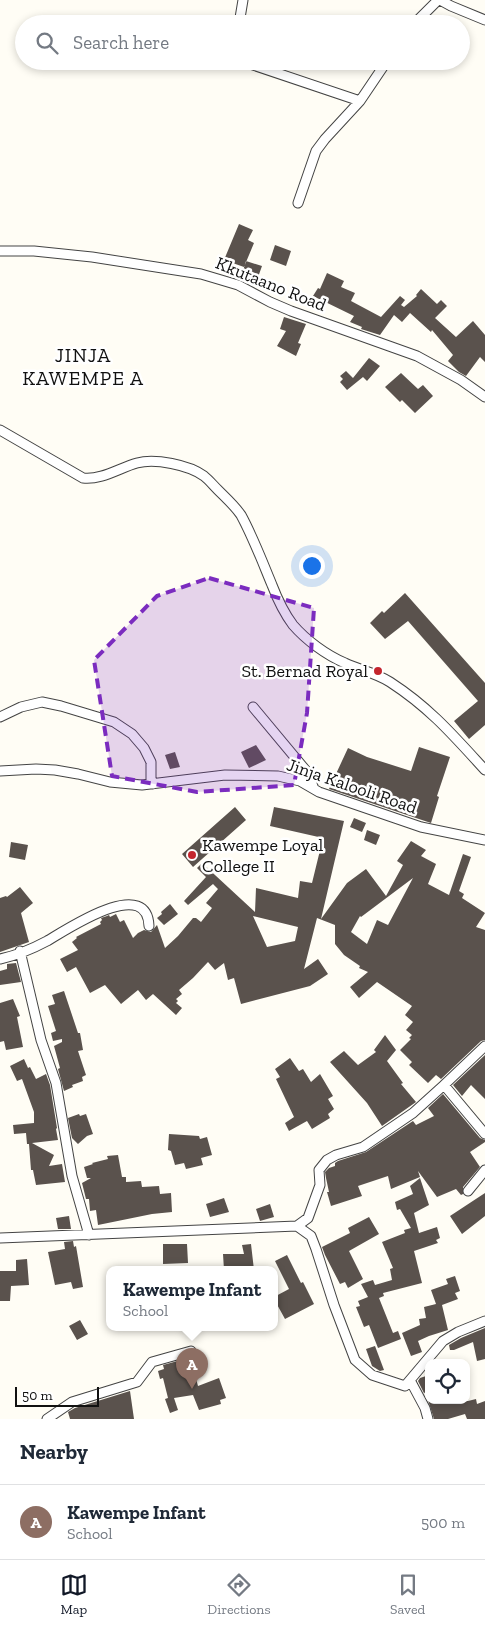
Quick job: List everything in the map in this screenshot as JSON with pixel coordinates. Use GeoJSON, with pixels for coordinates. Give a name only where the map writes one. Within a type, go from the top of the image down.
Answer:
{"type":"FeatureCollection","features":[{"type":"Feature","properties":{"kind":"street"},"geometry":{"type":"LineString","coordinates":[[240,15],[243,0]]}},
{"type":"Feature","properties":{"kind":"street"},"geometry":{"type":"LineString","coordinates":[[423,15],[439,0],[485,20]]}},
{"type":"Feature","properties":{"kind":"street"},"geometry":{"type":"LineString","coordinates":[[268,70],[360,101]]}},
{"type":"Feature","properties":{"kind":"street"},"geometry":{"type":"LineString","coordinates":[[298,203],[316,152],[324,139],[360,101],[381,70]]}},
{"type":"Feature","properties":{"kind":"street","name":"Kkutaano Road"},"geometry":{"type":"LineString","coordinates":[[0,252],[34,251],[92,257],[192,272],[217,278],[238,285],[270,302],[311,319],[417,356],[461,380],[485,397]]}},
{"type":"Feature","properties":{"kind":"street"},"geometry":{"type":"LineString","coordinates":[[0,430],[82,478],[92,479],[140,462],[175,464],[194,470],[204,476],[242,515],[279,602],[293,624],[309,640],[328,654],[345,664],[368,671],[388,681],[419,702],[444,725],[485,770]]}},
{"type":"Feature","properties":{"kind":"street"},"geometry":{"type":"LineString","coordinates":[[0,717],[21,707],[42,702],[114,722],[132,734],[144,748],[151,762],[151,779],[153,784]]}},
{"type":"Feature","properties":{"kind":"street"},"geometry":{"type":"LineString","coordinates":[[253,707],[308,773],[314,789]]}},
{"type":"Feature","properties":{"kind":"street","name":"Jinja Kalooli Road"},"geometry":{"type":"LineString","coordinates":[[0,771],[55,770],[126,784],[153,784],[225,774],[278,776],[300,781],[314,789],[421,827],[485,840]]}},
{"type":"Feature","properties":{"kind":"street"},"geometry":{"type":"LineString","coordinates":[[0,959],[12,956],[48,940],[85,918],[116,906],[132,904],[138,906],[144,911],[148,926]]}},
{"type":"Feature","properties":{"kind":"street"},"geometry":{"type":"LineString","coordinates":[[20,951],[41,1040],[56,1084],[72,1176],[89,1235]]}},
{"type":"Feature","properties":{"kind":"street"},"geometry":{"type":"LineString","coordinates":[[0,1238],[10,1236],[89,1235],[297,1226],[308,1218],[320,1185],[319,1170],[327,1160],[336,1155],[363,1147],[413,1113],[485,1046]]}},
{"type":"Feature","properties":{"kind":"street"},"geometry":{"type":"LineString","coordinates":[[444,1085],[485,1134]]}},
{"type":"Feature","properties":{"kind":"street"},"geometry":{"type":"LineString","coordinates":[[468,1191],[485,1170]]}},
{"type":"Feature","properties":{"kind":"street"},"geometry":{"type":"LineString","coordinates":[[297,1226],[311,1236],[334,1306],[355,1360],[372,1375],[405,1386],[443,1341],[458,1332],[485,1322]]}},
{"type":"Feature","properties":{"kind":"street"},"geometry":{"type":"LineString","coordinates":[[47,1419],[72,1402],[137,1382],[152,1362],[191,1351]]}},
{"type":"Feature","properties":{"kind":"street"},"geometry":{"type":"LineString","coordinates":[[410,1380],[425,1408],[428,1419]]}},
{"type":"Feature","properties":{"kind":"highlighted area"},"geometry":{"type":"Polygon","coordinates":[[[209,578],[314,608],[307,713],[294,785],[197,792],[112,776],[94,660],[157,596],[209,578]]]}},
{"type":"Feature","properties":{"kind":"building"},"geometry":{"type":"Polygon","coordinates":[[[239,224],[253,230],[248,240],[254,243],[244,267],[224,260],[239,224]]]}},
{"type":"Feature","properties":{"kind":"building"},"geometry":{"type":"Polygon","coordinates":[[[275,245],[291,251],[286,266],[270,260],[275,245]]]}},
{"type":"Feature","properties":{"kind":"building"},"geometry":{"type":"Polygon","coordinates":[[[246,261],[262,266],[257,280],[242,274],[246,261]]]}},
{"type":"Feature","properties":{"kind":"building"},"geometry":{"type":"Polygon","coordinates":[[[327,273],[344,281],[341,287],[355,293],[351,301],[381,317],[400,296],[405,300],[401,305],[404,307],[417,296],[421,289],[437,304],[441,300],[447,306],[435,318],[456,337],[473,321],[485,335],[485,362],[480,357],[466,376],[459,372],[448,361],[453,355],[432,330],[431,332],[410,313],[402,322],[394,315],[380,335],[361,329],[362,327],[350,322],[354,316],[313,296],[318,288],[320,289],[327,273]]]}},
{"type":"Feature","properties":{"kind":"building"},"geometry":{"type":"Polygon","coordinates":[[[284,317],[306,324],[298,343],[301,344],[296,356],[277,346],[286,331],[280,329],[284,317]]]}},
{"type":"Feature","properties":{"kind":"building"},"geometry":{"type":"Polygon","coordinates":[[[369,358],[380,366],[367,381],[363,377],[347,390],[340,382],[343,379],[340,376],[346,371],[353,378],[369,358]]]}},
{"type":"Feature","properties":{"kind":"building"},"geometry":{"type":"Polygon","coordinates":[[[401,373],[418,389],[423,385],[433,396],[415,413],[402,400],[400,402],[385,387],[401,373]]]}},
{"type":"Feature","properties":{"kind":"building"},"geometry":{"type":"Polygon","coordinates":[[[405,593],[485,683],[485,725],[469,739],[454,721],[478,701],[408,621],[385,639],[370,623],[382,611],[384,613],[405,593]]]}},
{"type":"Feature","properties":{"kind":"building"},"geometry":{"type":"Polygon","coordinates":[[[256,745],[266,760],[249,768],[241,752],[256,745]]]}},
{"type":"Feature","properties":{"kind":"building"},"geometry":{"type":"Polygon","coordinates":[[[419,747],[450,757],[437,796],[439,797],[431,823],[329,789],[348,748],[367,757],[411,771],[419,747]]]}},
{"type":"Feature","properties":{"kind":"building"},"geometry":{"type":"Polygon","coordinates":[[[175,752],[180,767],[170,769],[165,755],[175,752]]]}},
{"type":"Feature","properties":{"kind":"building"},"geometry":{"type":"Polygon","coordinates":[[[235,807],[246,820],[193,867],[182,854],[235,807]]]}},
{"type":"Feature","properties":{"kind":"building"},"geometry":{"type":"Polygon","coordinates":[[[274,807],[344,821],[321,919],[347,883],[366,869],[386,896],[403,865],[397,861],[411,841],[426,850],[421,856],[436,864],[428,884],[449,895],[463,854],[471,857],[459,891],[464,894],[462,898],[485,913],[476,927],[485,930],[485,1040],[481,1041],[441,1079],[436,1075],[428,1083],[409,1065],[412,1062],[400,1050],[411,1039],[409,1038],[412,1035],[406,1030],[413,1022],[405,1015],[412,1006],[377,982],[359,998],[350,987],[368,972],[359,968],[360,966],[344,955],[335,944],[335,925],[317,918],[304,969],[318,959],[328,974],[310,986],[241,1004],[234,978],[228,980],[224,963],[215,970],[208,962],[179,990],[182,994],[176,999],[178,1001],[176,1003],[182,1008],[176,1015],[153,994],[146,1000],[138,990],[121,1004],[105,985],[90,993],[76,967],[67,972],[60,959],[78,950],[72,942],[76,937],[101,924],[101,918],[109,915],[110,917],[116,914],[120,922],[124,920],[133,938],[144,930],[151,932],[157,925],[165,948],[193,918],[201,922],[212,908],[206,903],[218,889],[213,884],[188,905],[184,901],[206,877],[197,868],[202,863],[255,912],[256,888],[298,898],[300,881],[312,883],[323,838],[270,826],[274,807]],[[413,878],[360,916],[351,932],[367,944],[377,920],[388,925],[413,878]],[[253,916],[267,947],[295,941],[298,927],[253,916]]]}},
{"type":"Feature","properties":{"kind":"building"},"geometry":{"type":"Polygon","coordinates":[[[354,818],[366,823],[362,832],[350,827],[354,818]]]}},
{"type":"Feature","properties":{"kind":"building"},"geometry":{"type":"Polygon","coordinates":[[[367,830],[380,835],[376,845],[364,840],[367,830]]]}},
{"type":"Feature","properties":{"kind":"building"},"geometry":{"type":"Polygon","coordinates":[[[11,842],[28,845],[25,860],[9,857],[11,842]]]}},
{"type":"Feature","properties":{"kind":"building"},"geometry":{"type":"Polygon","coordinates":[[[20,887],[33,903],[21,913],[29,942],[0,952],[0,898],[7,897],[20,887]]]}},
{"type":"Feature","properties":{"kind":"building"},"geometry":{"type":"Polygon","coordinates":[[[170,904],[178,914],[164,925],[157,918],[170,904]]]}},
{"type":"Feature","properties":{"kind":"building"},"geometry":{"type":"Polygon","coordinates":[[[16,963],[21,982],[0,985],[0,971],[7,969],[7,964],[16,963]]]}},
{"type":"Feature","properties":{"kind":"building"},"geometry":{"type":"Polygon","coordinates":[[[64,991],[78,1033],[80,1033],[83,1050],[78,1051],[86,1075],[82,1077],[83,1081],[72,1085],[73,1087],[64,1091],[54,1046],[62,1042],[62,1039],[53,1041],[51,1033],[56,1031],[48,1006],[55,1004],[52,995],[64,991]]]}},
{"type":"Feature","properties":{"kind":"building"},"geometry":{"type":"Polygon","coordinates":[[[13,999],[20,1016],[17,1017],[23,1047],[6,1050],[4,1041],[0,1042],[0,1003],[13,999]]]}},
{"type":"Feature","properties":{"kind":"building"},"geometry":{"type":"Polygon","coordinates":[[[385,1035],[396,1050],[387,1061],[403,1083],[401,1084],[416,1102],[382,1126],[367,1103],[330,1062],[344,1051],[358,1065],[376,1052],[374,1050],[385,1035]]]}},
{"type":"Feature","properties":{"kind":"building"},"geometry":{"type":"Polygon","coordinates":[[[485,1055],[485,1099],[471,1085],[462,1096],[453,1085],[485,1055]]]}},
{"type":"Feature","properties":{"kind":"building"},"geometry":{"type":"Polygon","coordinates":[[[290,1058],[299,1071],[303,1069],[311,1082],[320,1074],[333,1096],[328,1099],[334,1109],[328,1114],[330,1118],[312,1129],[307,1121],[289,1131],[285,1123],[294,1117],[276,1079],[280,1077],[275,1069],[290,1058]]]}},
{"type":"Feature","properties":{"kind":"building"},"geometry":{"type":"Polygon","coordinates":[[[24,1059],[36,1079],[46,1074],[50,1085],[57,1128],[58,1140],[32,1143],[54,1155],[49,1166],[62,1164],[65,1182],[36,1185],[33,1170],[31,1170],[26,1133],[14,1134],[13,1125],[34,1123],[34,1112],[22,1079],[17,1081],[10,1066],[24,1059]]]}},
{"type":"Feature","properties":{"kind":"building"},"geometry":{"type":"Polygon","coordinates":[[[443,1094],[480,1138],[485,1140],[485,1142],[470,1152],[480,1167],[463,1187],[463,1194],[461,1195],[456,1189],[437,1197],[418,1171],[420,1177],[391,1189],[388,1176],[358,1186],[362,1196],[331,1206],[327,1192],[329,1192],[325,1172],[329,1168],[335,1166],[335,1163],[338,1161],[366,1152],[413,1121],[416,1125],[434,1116],[428,1108],[443,1094]]]}},
{"type":"Feature","properties":{"kind":"building"},"geometry":{"type":"Polygon","coordinates":[[[79,1114],[80,1116],[86,1114],[93,1134],[87,1136],[78,1144],[72,1138],[68,1118],[79,1114]]]}},
{"type":"Feature","properties":{"kind":"building"},"geometry":{"type":"Polygon","coordinates":[[[169,1134],[199,1136],[200,1139],[207,1137],[212,1155],[201,1158],[203,1165],[186,1169],[184,1163],[175,1165],[171,1151],[168,1150],[169,1134]]]}},
{"type":"Feature","properties":{"kind":"building"},"geometry":{"type":"Polygon","coordinates":[[[118,1155],[122,1177],[126,1177],[126,1182],[141,1181],[142,1187],[159,1186],[160,1194],[171,1193],[172,1212],[98,1225],[96,1210],[90,1211],[89,1199],[86,1199],[82,1183],[91,1178],[87,1178],[84,1167],[108,1159],[107,1156],[118,1155]]]}},
{"type":"Feature","properties":{"kind":"building"},"geometry":{"type":"Polygon","coordinates":[[[420,1178],[429,1205],[414,1213],[419,1233],[437,1227],[440,1238],[436,1240],[438,1243],[414,1251],[422,1283],[383,1293],[384,1296],[379,1298],[393,1333],[398,1331],[401,1339],[378,1348],[369,1325],[364,1327],[356,1307],[360,1306],[358,1301],[368,1297],[361,1284],[373,1280],[375,1285],[392,1280],[390,1269],[393,1268],[382,1242],[405,1233],[404,1230],[411,1228],[400,1209],[397,1210],[395,1202],[413,1194],[410,1186],[420,1178]]]}},
{"type":"Feature","properties":{"kind":"building"},"geometry":{"type":"Polygon","coordinates":[[[485,1193],[485,1216],[462,1234],[450,1216],[485,1193]]]}},
{"type":"Feature","properties":{"kind":"building"},"geometry":{"type":"Polygon","coordinates":[[[224,1198],[229,1212],[210,1217],[206,1204],[224,1198]]]}},
{"type":"Feature","properties":{"kind":"building"},"geometry":{"type":"Polygon","coordinates":[[[270,1204],[274,1217],[260,1221],[256,1209],[270,1204]]]}},
{"type":"Feature","properties":{"kind":"building"},"geometry":{"type":"Polygon","coordinates":[[[69,1216],[71,1229],[58,1229],[56,1218],[69,1216]]]}},
{"type":"Feature","properties":{"kind":"building"},"geometry":{"type":"Polygon","coordinates":[[[369,1217],[379,1234],[349,1251],[363,1279],[348,1288],[345,1282],[340,1284],[322,1247],[350,1233],[348,1228],[369,1217]]]}},
{"type":"Feature","properties":{"kind":"building"},"geometry":{"type":"Polygon","coordinates":[[[73,1241],[74,1247],[76,1246],[83,1287],[73,1289],[71,1282],[55,1285],[48,1252],[65,1249],[64,1242],[73,1241]]]}},
{"type":"Feature","properties":{"kind":"building"},"geometry":{"type":"Polygon","coordinates":[[[163,1244],[187,1244],[188,1263],[163,1264],[163,1244]]]}},
{"type":"Feature","properties":{"kind":"building"},"geometry":{"type":"Polygon","coordinates":[[[251,1244],[254,1266],[224,1266],[223,1254],[244,1254],[242,1245],[251,1244]]]}},
{"type":"Feature","properties":{"kind":"building"},"geometry":{"type":"Polygon","coordinates":[[[287,1255],[314,1304],[285,1319],[278,1306],[278,1295],[289,1289],[275,1261],[287,1255]]]}},
{"type":"Feature","properties":{"kind":"building"},"geometry":{"type":"Polygon","coordinates":[[[27,1259],[29,1285],[11,1286],[10,1301],[0,1301],[0,1271],[16,1271],[16,1260],[27,1259]]]}},
{"type":"Feature","properties":{"kind":"building"},"geometry":{"type":"Polygon","coordinates":[[[455,1276],[460,1291],[455,1293],[458,1299],[442,1305],[448,1330],[418,1341],[422,1352],[411,1356],[402,1333],[420,1325],[419,1319],[426,1318],[424,1307],[436,1304],[431,1290],[448,1284],[446,1279],[455,1276]]]}},
{"type":"Feature","properties":{"kind":"building"},"geometry":{"type":"Polygon","coordinates":[[[80,1320],[88,1334],[77,1340],[69,1326],[80,1320]]]}},
{"type":"Feature","properties":{"kind":"building"},"geometry":{"type":"Polygon","coordinates":[[[485,1328],[485,1359],[477,1361],[473,1342],[450,1350],[449,1345],[485,1328]]]}},
{"type":"Feature","properties":{"kind":"building"},"geometry":{"type":"Polygon","coordinates":[[[375,1346],[384,1370],[380,1371],[372,1366],[366,1349],[375,1346]]]}},
{"type":"Feature","properties":{"kind":"building"},"geometry":{"type":"Polygon","coordinates":[[[185,1359],[191,1381],[196,1379],[198,1386],[219,1378],[226,1398],[220,1400],[221,1404],[199,1410],[193,1395],[174,1398],[178,1410],[170,1413],[165,1399],[168,1398],[163,1378],[160,1379],[158,1371],[164,1369],[163,1365],[185,1359]]]}},
{"type":"Feature","properties":{"kind":"building"},"geometry":{"type":"Polygon","coordinates":[[[425,1376],[424,1393],[418,1381],[425,1376]]]}},
{"type":"Feature","properties":{"kind":"building"},"geometry":{"type":"Polygon","coordinates":[[[130,1391],[134,1419],[70,1419],[68,1412],[75,1408],[130,1391]]]}},
{"type":"Feature","properties":{"kind":"building"},"geometry":{"type":"Polygon","coordinates":[[[476,1399],[477,1404],[485,1401],[485,1419],[467,1419],[465,1414],[448,1419],[434,1419],[429,1404],[470,1404],[470,1400],[476,1399]]]}},
{"type":"Feature","properties":{"kind":"place","name":"St. Bernad Royal"},"geometry":{"type":"Point","coordinates":[378,671]}},
{"type":"Feature","properties":{"kind":"place","name":"Kawempe Loyal College II"},"geometry":{"type":"Point","coordinates":[192,855]}},
{"type":"Feature","properties":{"kind":"place","name":"Kawempe Infant"},"geometry":{"type":"Point","coordinates":[192,1389]}},
{"type":"Feature","properties":{"kind":"district","name":"JINJA KAWEMPE A"},"geometry":{"type":"Point","coordinates":[83,366]}}]}
